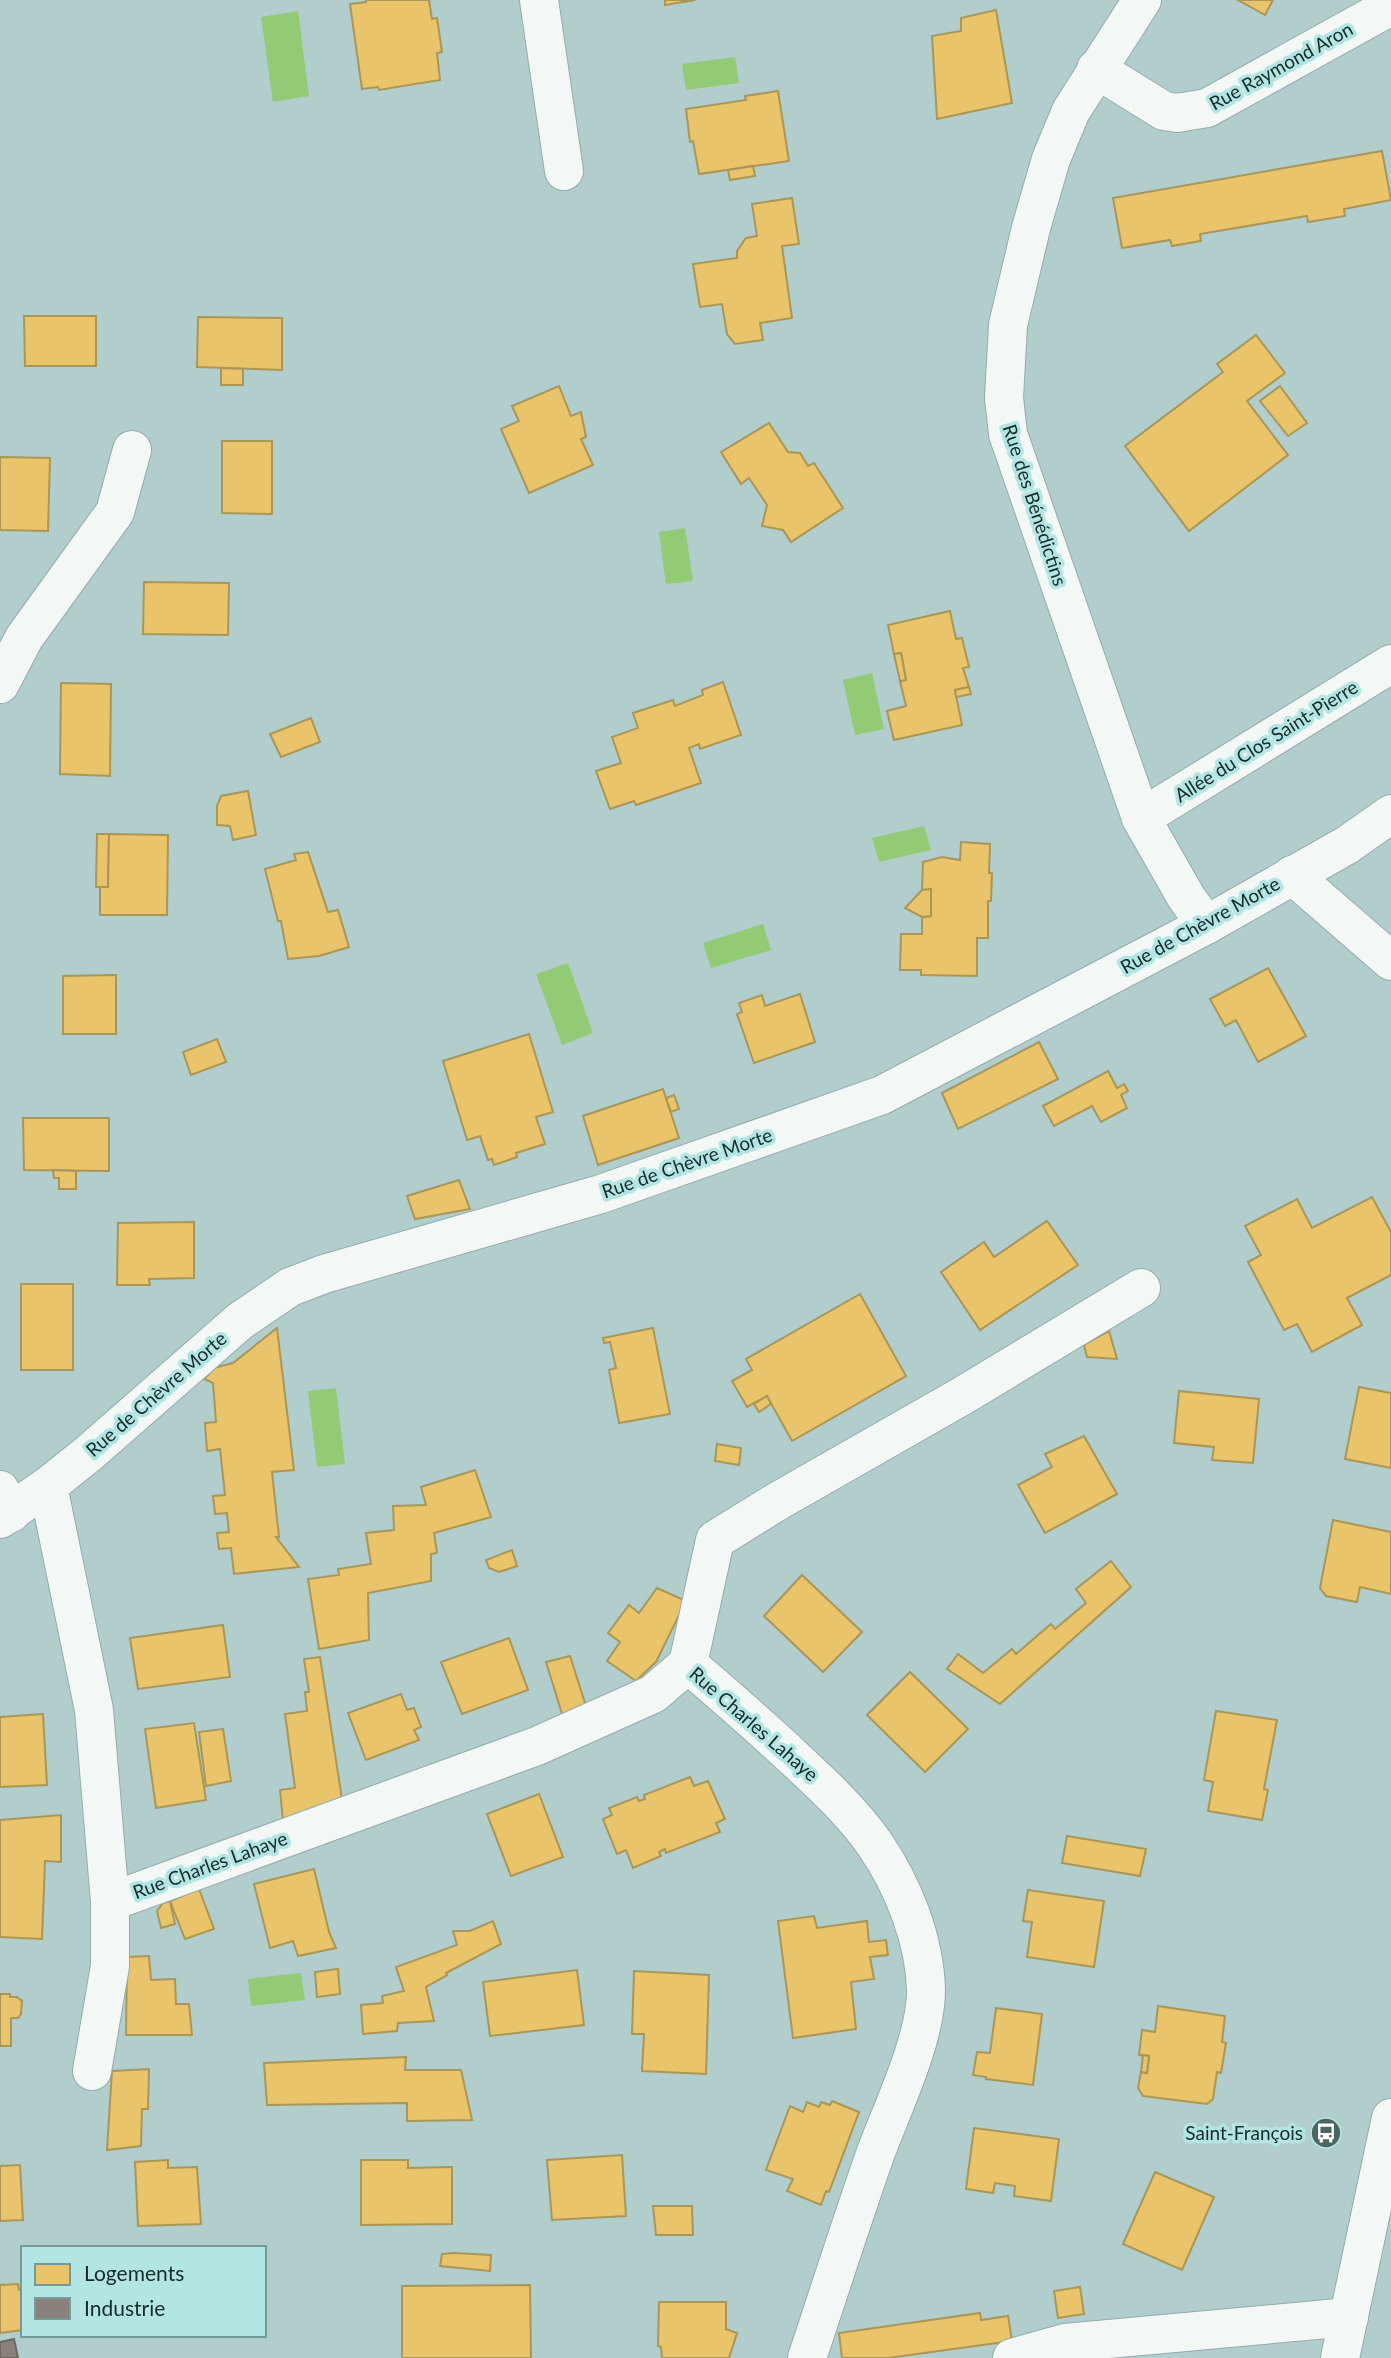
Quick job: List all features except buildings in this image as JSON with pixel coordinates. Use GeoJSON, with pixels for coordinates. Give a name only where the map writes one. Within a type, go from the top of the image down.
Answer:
{"type":"FeatureCollection","features":[{"type":"Feature","properties":{"kind":"street"},"geometry":{"type":"LineString","coordinates":[[539,0],[565,172]]}},
{"type":"Feature","properties":{"kind":"street","name":"Rue des Bénédictins"},"geometry":{"type":"LineString","coordinates":[[1142,0],[1071,111],[1051,159],[1008,325],[1003,398],[1008,434],[1141,817],[1186,897],[1206,925]]}},
{"type":"Feature","properties":{"kind":"street","name":"Rue Raymond Aron"},"geometry":{"type":"LineString","coordinates":[[1096,69],[1164,111],[1177,113],[1207,108],[1391,6]]}},
{"type":"Feature","properties":{"kind":"street"},"geometry":{"type":"LineString","coordinates":[[0,684],[24,638],[115,512],[132,450]]}},
{"type":"Feature","properties":{"kind":"street","name":"Allée du Clos Saint-Pierre"},"geometry":{"type":"LineString","coordinates":[[1141,817],[1391,664]]}},
{"type":"Feature","properties":{"kind":"street","name":"Rue de Chèvre Morte"},"geometry":{"type":"LineString","coordinates":[[4,1507],[48,1486],[240,1321],[290,1287],[335,1271],[601,1194],[882,1095],[1206,925],[1347,845],[1391,814]]}},
{"type":"Feature","properties":{"kind":"street"},"geometry":{"type":"LineString","coordinates":[[1292,875],[1391,961]]}},
{"type":"Feature","properties":{"kind":"street"},"geometry":{"type":"LineString","coordinates":[[688,1664],[715,1540],[1141,1288]]}},
{"type":"Feature","properties":{"kind":"street","name":"Rue Charles Lahaye"},"geometry":{"type":"LineString","coordinates":[[48,1486],[94,1710],[110,1902],[110,1966],[92,2071]]}},
{"type":"Feature","properties":{"kind":"street","name":"Rue Charles Lahaye"},"geometry":{"type":"LineString","coordinates":[[110,1902],[537,1746],[653,1694],[688,1664],[824,1785],[874,1843],[894,1876],[912,1919],[923,1956],[926,1993],[921,2031],[866,2182],[807,2358]]}},
{"type":"Feature","properties":{"kind":"street"},"geometry":{"type":"LineString","coordinates":[[1340,2358],[1391,2118]]}},
{"type":"Feature","properties":{"kind":"street"},"geometry":{"type":"LineString","coordinates":[[1013,2358],[1065,2343],[1349,2317]]}},
{"type":"Feature","properties":{"kind":"shaded area"},"geometry":{"type":"Polygon","coordinates":[[[298,11],[309,96],[273,102],[261,17],[298,11]]]}},
{"type":"Feature","properties":{"kind":"shaded area"},"geometry":{"type":"Polygon","coordinates":[[[735,57],[739,83],[686,90],[682,64],[735,57]]]}},
{"type":"Feature","properties":{"kind":"shaded area"},"geometry":{"type":"Polygon","coordinates":[[[685,528],[693,581],[666,584],[659,532],[685,528]]]}},
{"type":"Feature","properties":{"kind":"shaded area"},"geometry":{"type":"Polygon","coordinates":[[[872,673],[884,729],[855,735],[843,680],[872,673]]]}},
{"type":"Feature","properties":{"kind":"shaded area"},"geometry":{"type":"Polygon","coordinates":[[[924,826],[931,850],[879,862],[872,838],[924,826]]]}},
{"type":"Feature","properties":{"kind":"shaded area"},"geometry":{"type":"Polygon","coordinates":[[[763,924],[771,950],[711,968],[703,943],[763,924]]]}},
{"type":"Feature","properties":{"kind":"shaded area"},"geometry":{"type":"Polygon","coordinates":[[[568,963],[593,1033],[562,1045],[536,974],[568,963]]]}},
{"type":"Feature","properties":{"kind":"shaded area"},"geometry":{"type":"Polygon","coordinates":[[[336,1388],[345,1464],[317,1467],[308,1391],[336,1388]]]}},
{"type":"Feature","properties":{"kind":"shaded area"},"geometry":{"type":"Polygon","coordinates":[[[301,1973],[305,2000],[251,2006],[248,1979],[301,1973]]]}},
{"type":"Feature","properties":{"kind":"place","name":"Saint-François"},"geometry":{"type":"Point","coordinates":[1326,2133]}}]}
